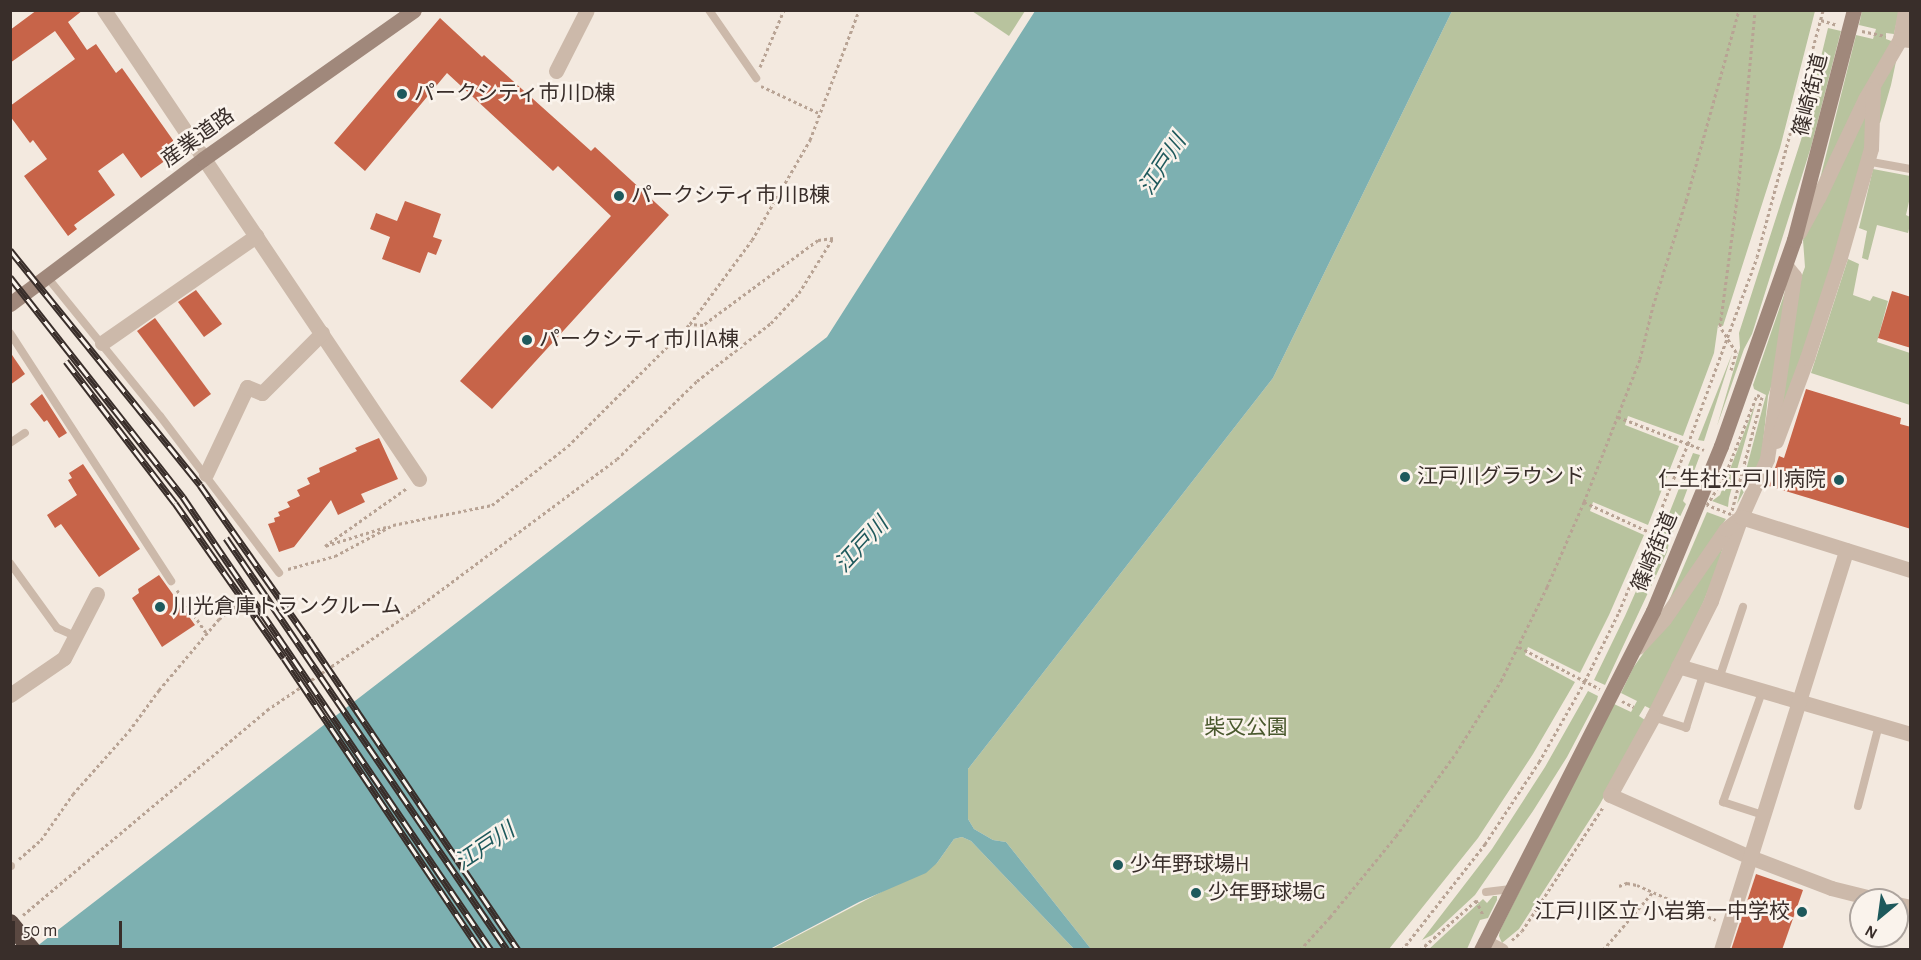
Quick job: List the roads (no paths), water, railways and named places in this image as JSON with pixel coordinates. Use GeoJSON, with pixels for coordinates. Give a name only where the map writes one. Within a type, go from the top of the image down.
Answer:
{"type":"FeatureCollection","features":[{"type":"Feature","properties":{"kind":"highway"},"geometry":{"type":"LineString","coordinates":[[15,921],[32,950]]}},
{"type":"Feature","properties":{"kind":"main road","name":"篠崎街道"},"geometry":{"type":"LineString","coordinates":[[1483,946],[1653,611],[1721,446],[1794,240],[1854,10]]}},
{"type":"Feature","properties":{"kind":"main road","name":"産業道路"},"geometry":{"type":"LineString","coordinates":[[10,304],[204,159],[410,12]]}},
{"type":"Feature","properties":{"kind":"street"},"geometry":{"type":"LineString","coordinates":[[104,10],[419,479]]}},
{"type":"Feature","properties":{"kind":"street"},"geometry":{"type":"LineString","coordinates":[[556,71],[587,10]]}},
{"type":"Feature","properties":{"kind":"street"},"geometry":{"type":"LineString","coordinates":[[1794,240],[1818,198],[1865,99],[1905,39],[1905,10]]}},
{"type":"Feature","properties":{"kind":"street"},"geometry":{"type":"LineString","coordinates":[[1632,653],[1664,619],[1736,515],[1767,459],[1808,358],[1840,257],[1872,138],[1873,89]]}},
{"type":"Feature","properties":{"kind":"street"},"geometry":{"type":"LineString","coordinates":[[102,343],[256,236]]}},
{"type":"Feature","properties":{"kind":"street"},"geometry":{"type":"LineString","coordinates":[[1767,459],[1794,276],[1786,266]]}},
{"type":"Feature","properties":{"kind":"street"},"geometry":{"type":"LineString","coordinates":[[206,474],[247,387],[262,393],[322,333]]}},
{"type":"Feature","properties":{"kind":"street"},"geometry":{"type":"LineString","coordinates":[[1736,515],[1911,570]]}},
{"type":"Feature","properties":{"kind":"street"},"geometry":{"type":"LineString","coordinates":[[1736,515],[1711,601],[1653,717],[1610,795],[1750,857],[1831,888],[1849,892]]}},
{"type":"Feature","properties":{"kind":"street"},"geometry":{"type":"LineString","coordinates":[[1722,950],[1846,550]]}},
{"type":"Feature","properties":{"kind":"street"},"geometry":{"type":"LineString","coordinates":[[10,695],[64,658],[97,594]]}},
{"type":"Feature","properties":{"kind":"street"},"geometry":{"type":"LineString","coordinates":[[1678,666],[1911,734]]}},
{"type":"Feature","properties":{"kind":"street"},"geometry":{"type":"LineString","coordinates":[[1483,946],[1501,950]]}},
{"type":"Feature","properties":{"kind":"lane"},"geometry":{"type":"LineString","coordinates":[[709,10],[756,78]]}},
{"type":"Feature","properties":{"kind":"lane"},"geometry":{"type":"LineString","coordinates":[[1866,161],[1911,169]]}},
{"type":"Feature","properties":{"kind":"lane"},"geometry":{"type":"LineString","coordinates":[[47,277],[206,474],[279,573]]}},
{"type":"Feature","properties":{"kind":"lane"},"geometry":{"type":"LineString","coordinates":[[10,333],[171,581]]}},
{"type":"Feature","properties":{"kind":"lane"},"geometry":{"type":"LineString","coordinates":[[10,442],[25,433]]}},
{"type":"Feature","properties":{"kind":"lane"},"geometry":{"type":"LineString","coordinates":[[10,563],[57,628],[75,636]]}},
{"type":"Feature","properties":{"kind":"lane"},"geometry":{"type":"LineString","coordinates":[[1719,679],[1743,607]]}},
{"type":"Feature","properties":{"kind":"lane"},"geometry":{"type":"LineString","coordinates":[[1653,717],[1686,728],[1703,675]]}},
{"type":"Feature","properties":{"kind":"lane"},"geometry":{"type":"LineString","coordinates":[[1762,692],[1723,802],[1763,815]]}},
{"type":"Feature","properties":{"kind":"lane"},"geometry":{"type":"LineString","coordinates":[[1858,806],[1879,725]]}},
{"type":"Feature","properties":{"kind":"lane"},"geometry":{"type":"LineString","coordinates":[[1486,892],[1511,889]]}},
{"type":"Feature","properties":{"kind":"water","name":"江戸川"},"geometry":{"type":"Polygon","coordinates":[[[1035,11],[1452,11],[1273,378],[968,769],[968,819],[974,829],[993,840],[1006,842],[1091,949],[1074,949],[971,841],[962,837],[954,839],[937,863],[926,873],[859,902],[770,949],[32,950],[827,337],[1035,11]]]}},
{"type":"Feature","properties":{"kind":"railway"},"geometry":{"type":"LineString","coordinates":[[10,250],[200,485],[309,640],[518,950]]}},
{"type":"Feature","properties":{"kind":"railway"},"geometry":{"type":"LineString","coordinates":[[10,277],[183,497],[491,950]]}},
{"type":"Feature","properties":{"kind":"railway"},"geometry":{"type":"LineString","coordinates":[[66,361],[175,503],[284,658],[480,950]]}},
{"type":"Feature","properties":{"kind":"railway"},"geometry":{"type":"LineString","coordinates":[[226,538],[507,950]]}},
{"type":"Feature","properties":{"kind":"place","name":"パークシティ市川D棟"},"geometry":{"type":"Point","coordinates":[402,94]}},
{"type":"Feature","properties":{"kind":"place","name":"パークシティ市川B棟"},"geometry":{"type":"Point","coordinates":[619,196]}},
{"type":"Feature","properties":{"kind":"place","name":"パークシティ市川A棟"},"geometry":{"type":"Point","coordinates":[527,340]}},
{"type":"Feature","properties":{"kind":"place","name":"江戸川グラウンド"},"geometry":{"type":"Point","coordinates":[1405,477]}},
{"type":"Feature","properties":{"kind":"place","name":"仁生社江戸川病院"},"geometry":{"type":"Point","coordinates":[1839,480]}},
{"type":"Feature","properties":{"kind":"place","name":"川光倉庫トランクルーム"},"geometry":{"type":"Point","coordinates":[160,607]}},
{"type":"Feature","properties":{"kind":"place","name":"少年野球場H"},"geometry":{"type":"Point","coordinates":[1118,865]}},
{"type":"Feature","properties":{"kind":"place","name":"少年野球場G"},"geometry":{"type":"Point","coordinates":[1196,893]}},
{"type":"Feature","properties":{"kind":"place","name":"江戸川区立 小岩第一中学校"},"geometry":{"type":"Point","coordinates":[1802,912]}},
{"type":"Feature","properties":{"kind":"park label","name":"柴又公園"},"geometry":{"type":"Point","coordinates":[1246,728]}}]}
